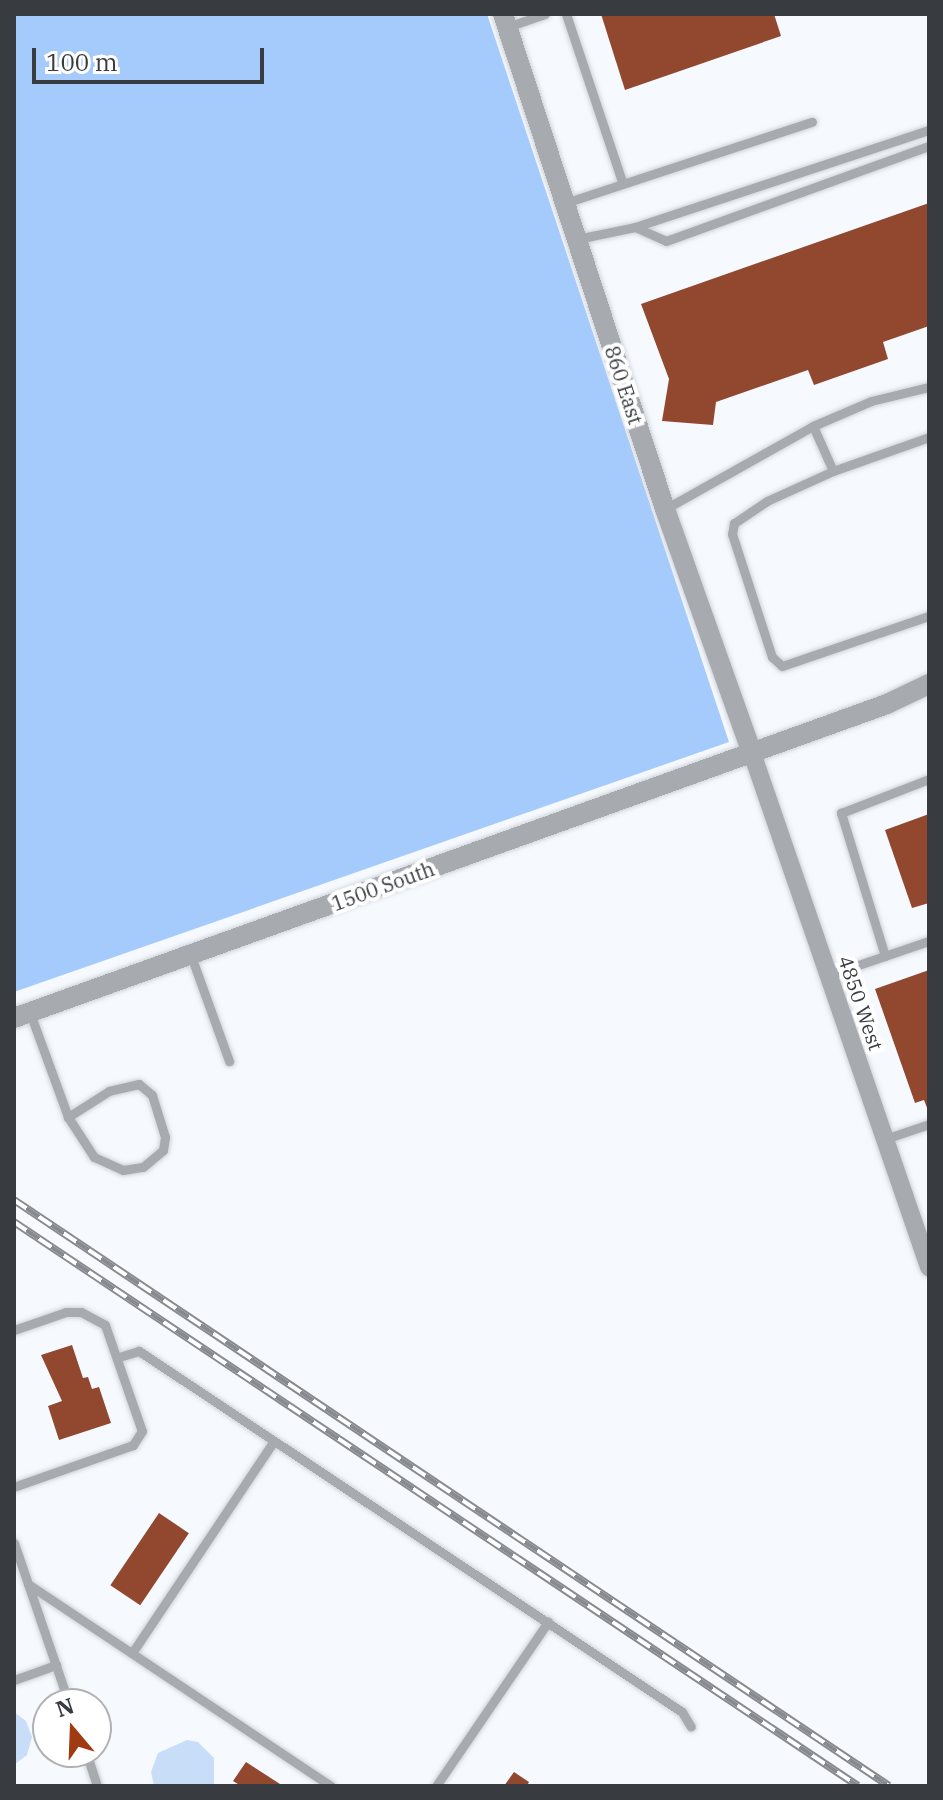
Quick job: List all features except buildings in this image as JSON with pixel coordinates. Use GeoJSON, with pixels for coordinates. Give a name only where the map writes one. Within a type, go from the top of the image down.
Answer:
{"type":"FeatureCollection","features":[{"type":"Feature","properties":{"kind":"street","name":"860 East"},"geometry":{"type":"LineString","coordinates":[[505,20],[665,509],[752,753]]}},
{"type":"Feature","properties":{"kind":"street","name":"1500 South"},"geometry":{"type":"LineString","coordinates":[[22,1015],[923,692]]}},
{"type":"Feature","properties":{"kind":"street","name":"4850 West"},"geometry":{"type":"LineString","coordinates":[[752,753],[929,1267]]}},
{"type":"Feature","properties":{"kind":"lane"},"geometry":{"type":"LineString","coordinates":[[505,20],[545,14]]}},
{"type":"Feature","properties":{"kind":"lane"},"geometry":{"type":"LineString","coordinates":[[566,14],[623,184]]}},
{"type":"Feature","properties":{"kind":"lane"},"geometry":{"type":"LineString","coordinates":[[565,203],[812,122]]}},
{"type":"Feature","properties":{"kind":"lane"},"geometry":{"type":"LineString","coordinates":[[577,239],[635,227],[929,130]]}},
{"type":"Feature","properties":{"kind":"lane"},"geometry":{"type":"LineString","coordinates":[[635,227],[666,241],[929,146]]}},
{"type":"Feature","properties":{"kind":"lane"},"geometry":{"type":"LineString","coordinates":[[665,509],[813,426],[871,401],[929,387]]}},
{"type":"Feature","properties":{"kind":"lane"},"geometry":{"type":"LineString","coordinates":[[813,426],[833,471]]}},
{"type":"Feature","properties":{"kind":"lane"},"geometry":{"type":"LineString","coordinates":[[929,437],[807,479],[734,523],[732,534],[772,657],[782,666],[929,616]]}},
{"type":"Feature","properties":{"kind":"lane"},"geometry":{"type":"LineString","coordinates":[[885,956],[841,813],[929,779]]}},
{"type":"Feature","properties":{"kind":"lane"},"geometry":{"type":"LineString","coordinates":[[829,975],[929,941]]}},
{"type":"Feature","properties":{"kind":"lane"},"geometry":{"type":"LineString","coordinates":[[191,956],[229,1061]]}},
{"type":"Feature","properties":{"kind":"lane"},"geometry":{"type":"LineString","coordinates":[[22,1015],[68,1117],[94,1157],[108,1165],[143,1167],[163,1150],[165,1137],[152,1095],[139,1084],[109,1091],[68,1117]]}},
{"type":"Feature","properties":{"kind":"lane"},"geometry":{"type":"LineString","coordinates":[[885,1139],[929,1124]]}},
{"type":"Feature","properties":{"kind":"lane"},"geometry":{"type":"LineString","coordinates":[[14,1330],[66,1312],[81,1312],[105,1325],[119,1357],[142,1431],[140,1440],[14,1487]]}},
{"type":"Feature","properties":{"kind":"lane"},"geometry":{"type":"LineString","coordinates":[[119,1357],[139,1351],[682,1712],[691,1727]]}},
{"type":"Feature","properties":{"kind":"lane"},"geometry":{"type":"LineString","coordinates":[[132,1653],[274,1441]]}},
{"type":"Feature","properties":{"kind":"lane"},"geometry":{"type":"LineString","coordinates":[[14,1543],[64,1688]]}},
{"type":"Feature","properties":{"kind":"lane"},"geometry":{"type":"LineString","coordinates":[[28,1584],[331,1786]]}},
{"type":"Feature","properties":{"kind":"lane"},"geometry":{"type":"LineString","coordinates":[[436,1786],[548,1622]]}},
{"type":"Feature","properties":{"kind":"lane"},"geometry":{"type":"LineString","coordinates":[[14,1680],[56,1665]]}},
{"type":"Feature","properties":{"kind":"shaded area"},"geometry":{"type":"Polygon","coordinates":[[[14,14],[487,14],[729,742],[14,992],[14,14]]]}},
{"type":"Feature","properties":{"kind":"shaded area"},"geometry":{"type":"Polygon","coordinates":[[[14,1712],[26,1721],[32,1737],[27,1755],[14,1765],[14,1712]]]}},
{"type":"Feature","properties":{"kind":"shaded area"},"geometry":{"type":"Polygon","coordinates":[[[187,1740],[198,1742],[214,1758],[214,1786],[154,1786],[151,1772],[158,1753],[187,1740]]]}},
{"type":"Feature","properties":{"kind":"railway"},"geometry":{"type":"LineString","coordinates":[[14,1200],[889,1786]]}},
{"type":"Feature","properties":{"kind":"railway"},"geometry":{"type":"LineString","coordinates":[[14,1222],[858,1786]]}}]}
